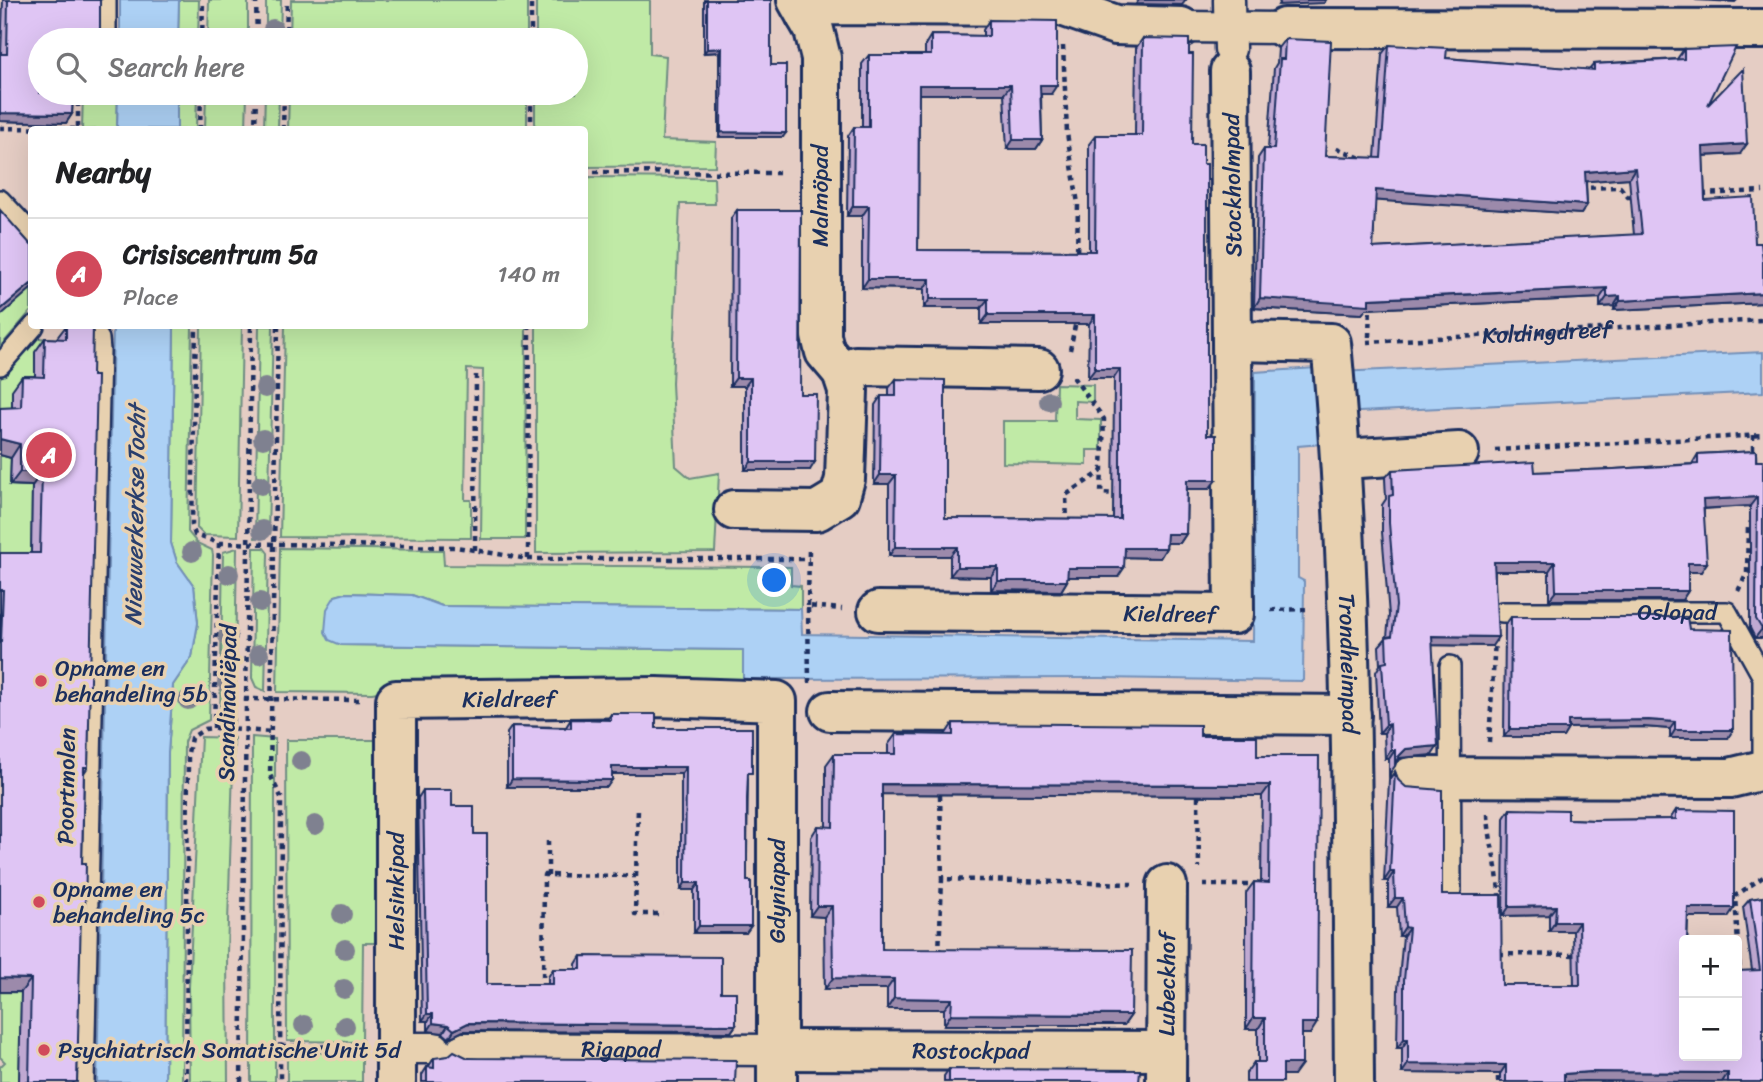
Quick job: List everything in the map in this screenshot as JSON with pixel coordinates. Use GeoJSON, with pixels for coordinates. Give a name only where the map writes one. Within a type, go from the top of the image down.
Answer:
{"type":"FeatureCollection","features":[{"type":"Feature","properties":{"kind":"street","name":"Malmöpad"},"geometry":{"type":"LineString","coordinates":[[733,510],[817,511],[834,503],[844,488],[848,390],[842,372],[825,352],[821,336],[821,58],[814,30],[802,8],[828,5],[1062,6],[1116,25],[1181,27],[1229,14]]}},
{"type":"Feature","properties":{"kind":"street"},"geometry":{"type":"LineString","coordinates":[[1229,14],[1284,28],[1763,29]]}},
{"type":"Feature","properties":{"kind":"street","name":"Stockholmpad"},"geometry":{"type":"LineString","coordinates":[[1229,14],[1234,341]]}},
{"type":"Feature","properties":{"kind":"street"},"geometry":{"type":"LineString","coordinates":[[1234,341],[1333,356]]}},
{"type":"Feature","properties":{"kind":"street","name":"Kieldreef"},"geometry":{"type":"LineString","coordinates":[[878,611],[1234,614],[1234,341]]}},
{"type":"Feature","properties":{"kind":"street","name":"Trondheimpad"},"geometry":{"type":"LineString","coordinates":[[1333,356],[1336,416],[1342,458],[1351,715],[1354,1082]]}},
{"type":"Feature","properties":{"kind":"street"},"geometry":{"type":"LineString","coordinates":[[842,372],[855,366],[1052,369]]}},
{"type":"Feature","properties":{"kind":"street"},"geometry":{"type":"LineString","coordinates":[[1342,458],[1459,452]]}},
{"type":"Feature","properties":{"kind":"street","name":"Kieldreef"},"geometry":{"type":"LineString","coordinates":[[396,700],[805,699],[1351,715]]}},
{"type":"Feature","properties":{"kind":"street","name":"Gdyniapad"},"geometry":{"type":"LineString","coordinates":[[777,1066],[805,699]]}},
{"type":"Feature","properties":{"kind":"street","name":"Helsinkipad"},"geometry":{"type":"LineString","coordinates":[[396,700],[396,1065]]}},
{"type":"Feature","properties":{"kind":"street","name":"Oslopad"},"geometry":{"type":"LineString","coordinates":[[1410,777],[1730,778],[1763,771]]}},
{"type":"Feature","properties":{"kind":"street","name":"Lubeckhof"},"geometry":{"type":"LineString","coordinates":[[1167,885],[1167,1066]]}},
{"type":"Feature","properties":{"kind":"street","name":"Rigapad"},"geometry":{"type":"LineString","coordinates":[[396,1065],[449,1048],[543,1048],[777,1066]]}},
{"type":"Feature","properties":{"kind":"street","name":"Rostockpad"},"geometry":{"type":"LineString","coordinates":[[777,1066],[1167,1066]]}},
{"type":"Feature","properties":{"kind":"lane"},"geometry":{"type":"LineString","coordinates":[[106,0],[106,28]]}},
{"type":"Feature","properties":{"kind":"lane"},"geometry":{"type":"LineString","coordinates":[[0,200],[28,230]]}},
{"type":"Feature","properties":{"kind":"lane"},"geometry":{"type":"LineString","coordinates":[[0,365],[31,329]]}},
{"type":"Feature","properties":{"kind":"lane","name":"Poortmolen"},"geometry":{"type":"LineString","coordinates":[[84,1082],[100,350],[99,339],[92,329]]}},
{"type":"Feature","properties":{"kind":"lane","name":"Oslopad"},"geometry":{"type":"LineString","coordinates":[[1502,611],[1727,612],[1763,677],[1763,771]]}},
{"type":"Feature","properties":{"kind":"lane"},"geometry":{"type":"LineString","coordinates":[[1450,666],[1469,776],[1451,891]]}},
{"type":"Feature","properties":{"kind":"path"},"geometry":{"type":"LineString","coordinates":[[202,28],[203,0]]}},
{"type":"Feature","properties":{"kind":"path"},"geometry":{"type":"LineString","coordinates":[[256,0],[257,28]]}},
{"type":"Feature","properties":{"kind":"path"},"geometry":{"type":"LineString","coordinates":[[286,28],[287,0]]}},
{"type":"Feature","properties":{"kind":"path"},"geometry":{"type":"LineString","coordinates":[[531,0],[531,28]]}},
{"type":"Feature","properties":{"kind":"path"},"geometry":{"type":"LineString","coordinates":[[1062,6],[1067,133],[1078,204],[1077,257]]}},
{"type":"Feature","properties":{"kind":"path"},"geometry":{"type":"LineString","coordinates":[[78,105],[78,126]]}},
{"type":"Feature","properties":{"kind":"path"},"geometry":{"type":"LineString","coordinates":[[200,126],[201,105]]}},
{"type":"Feature","properties":{"kind":"path"},"geometry":{"type":"LineString","coordinates":[[255,126],[256,105]]}},
{"type":"Feature","properties":{"kind":"path"},"geometry":{"type":"LineString","coordinates":[[283,126],[284,105]]}},
{"type":"Feature","properties":{"kind":"path"},"geometry":{"type":"LineString","coordinates":[[531,105],[531,126]]}},
{"type":"Feature","properties":{"kind":"path"},"geometry":{"type":"LineString","coordinates":[[0,128],[35,125]]}},
{"type":"Feature","properties":{"kind":"path"},"geometry":{"type":"LineString","coordinates":[[1337,148],[1374,163]]}},
{"type":"Feature","properties":{"kind":"path"},"geometry":{"type":"LineString","coordinates":[[588,172],[820,173]]}},
{"type":"Feature","properties":{"kind":"path"},"geometry":{"type":"LineString","coordinates":[[1571,188],[1620,187],[1628,197],[1641,196]]}},
{"type":"Feature","properties":{"kind":"path"},"geometry":{"type":"LineString","coordinates":[[1695,194],[1763,191]]}},
{"type":"Feature","properties":{"kind":"path"},"geometry":{"type":"LineString","coordinates":[[1369,342],[1370,301]]}},
{"type":"Feature","properties":{"kind":"path"},"geometry":{"type":"LineString","coordinates":[[1076,310],[1052,369],[1104,419],[1101,494],[1128,494]]}},
{"type":"Feature","properties":{"kind":"path","name":"Koldingdreef"},"geometry":{"type":"LineString","coordinates":[[1333,356],[1369,342],[1763,320]]}},
{"type":"Feature","properties":{"kind":"path"},"geometry":{"type":"LineString","coordinates":[[196,329],[192,525],[195,535],[219,543],[456,547],[528,559],[809,559]]}},
{"type":"Feature","properties":{"kind":"path","name":"Scandinaviëpad"},"geometry":{"type":"LineString","coordinates":[[240,1082],[243,699],[251,329]]}},
{"type":"Feature","properties":{"kind":"path"},"geometry":{"type":"LineString","coordinates":[[278,329],[270,775],[281,797],[280,1082]]}},
{"type":"Feature","properties":{"kind":"path"},"geometry":{"type":"LineString","coordinates":[[528,559],[530,329]]}},
{"type":"Feature","properties":{"kind":"path"},"geometry":{"type":"LineString","coordinates":[[475,550],[476,374]]}},
{"type":"Feature","properties":{"kind":"path"},"geometry":{"type":"LineString","coordinates":[[1753,435],[1753,459]]}},
{"type":"Feature","properties":{"kind":"path"},"geometry":{"type":"LineString","coordinates":[[1459,452],[1763,435]]}},
{"type":"Feature","properties":{"kind":"path"},"geometry":{"type":"LineString","coordinates":[[1067,528],[1066,495],[1102,471]]}},
{"type":"Feature","properties":{"kind":"path"},"geometry":{"type":"LineString","coordinates":[[1727,612],[1747,573],[1748,525],[1754,520],[1754,508]]}},
{"type":"Feature","properties":{"kind":"path"},"geometry":{"type":"LineString","coordinates":[[805,699],[809,630],[808,511]]}},
{"type":"Feature","properties":{"kind":"path"},"geometry":{"type":"LineString","coordinates":[[215,728],[219,543]]}},
{"type":"Feature","properties":{"kind":"path"},"geometry":{"type":"LineString","coordinates":[[808,606],[878,611]]}},
{"type":"Feature","properties":{"kind":"path"},"geometry":{"type":"LineString","coordinates":[[1262,610],[1308,609]]}},
{"type":"Feature","properties":{"kind":"path"},"geometry":{"type":"LineString","coordinates":[[1499,904],[1499,878],[1469,776],[1495,627],[1502,611]]}},
{"type":"Feature","properties":{"kind":"path"},"geometry":{"type":"LineString","coordinates":[[243,699],[396,700]]}},
{"type":"Feature","properties":{"kind":"path"},"geometry":{"type":"LineString","coordinates":[[186,1082],[188,744],[197,733],[215,728],[271,732]]}},
{"type":"Feature","properties":{"kind":"path"},"geometry":{"type":"LineString","coordinates":[[938,960],[942,879],[940,795]]}},
{"type":"Feature","properties":{"kind":"path"},"geometry":{"type":"LineString","coordinates":[[1198,796],[1199,885],[1269,885]]}},
{"type":"Feature","properties":{"kind":"path"},"geometry":{"type":"LineString","coordinates":[[638,808],[635,914],[663,914]]}},
{"type":"Feature","properties":{"kind":"path"},"geometry":{"type":"LineString","coordinates":[[548,838],[548,876]]}},
{"type":"Feature","properties":{"kind":"path"},"geometry":{"type":"LineString","coordinates":[[543,1048],[544,875],[636,876]]}},
{"type":"Feature","properties":{"kind":"path"},"geometry":{"type":"LineString","coordinates":[[1737,935],[1735,896],[1763,877]]}},
{"type":"Feature","properties":{"kind":"path"},"geometry":{"type":"LineString","coordinates":[[942,879],[1167,885]]}},
{"type":"Feature","properties":{"kind":"path"},"geometry":{"type":"LineString","coordinates":[[1499,942],[1499,967]]}},
{"type":"Feature","properties":{"kind":"path"},"geometry":{"type":"LineString","coordinates":[[1499,954],[1592,956]]}},
{"type":"Feature","properties":{"kind":"path"},"geometry":{"type":"LineString","coordinates":[[281,1046],[396,1065]]}},
{"type":"Feature","properties":{"kind":"path"},"geometry":{"type":"LineString","coordinates":[[1498,1056],[1498,1082]]}},
{"type":"Feature","properties":{"kind":"green space"},"geometry":{"type":"Polygon","coordinates":[[[179,0],[199,0],[198,28],[178,28],[179,0]]]}},
{"type":"Feature","properties":{"kind":"green space"},"geometry":{"type":"Polygon","coordinates":[[[209,0],[248,0],[248,28],[208,28],[209,0]]]}},
{"type":"Feature","properties":{"kind":"green space"},"geometry":{"type":"Polygon","coordinates":[[[266,0],[281,0],[280,28],[266,28],[266,0]]]}},
{"type":"Feature","properties":{"kind":"green space"},"geometry":{"type":"Polygon","coordinates":[[[291,0],[527,0],[527,28],[290,28],[291,0]]]}},
{"type":"Feature","properties":{"kind":"green space"},"geometry":{"type":"Polygon","coordinates":[[[536,0],[650,0],[650,54],[666,56],[662,140],[716,142],[715,166],[588,167],[588,126],[535,126],[535,105],[588,105],[588,28],[536,28],[536,0]]]}},
{"type":"Feature","properties":{"kind":"green space"},"geometry":{"type":"Polygon","coordinates":[[[83,105],[118,105],[117,126],[82,126],[83,105]]]}},
{"type":"Feature","properties":{"kind":"green space"},"geometry":{"type":"Polygon","coordinates":[[[177,105],[197,105],[196,126],[177,126],[177,105]]]}},
{"type":"Feature","properties":{"kind":"green space"},"geometry":{"type":"Polygon","coordinates":[[[206,105],[247,105],[246,126],[205,126],[206,105]]]}},
{"type":"Feature","properties":{"kind":"green space"},"geometry":{"type":"Polygon","coordinates":[[[265,105],[279,105],[278,126],[264,126],[265,105]]]}},
{"type":"Feature","properties":{"kind":"green space"},"geometry":{"type":"Polygon","coordinates":[[[289,105],[527,105],[527,126],[288,126],[289,105]]]}},
{"type":"Feature","properties":{"kind":"green space"},"geometry":{"type":"Polygon","coordinates":[[[588,177],[714,178],[715,204],[680,204],[672,383],[676,466],[690,478],[719,473],[715,552],[536,553],[536,329],[588,329],[588,177]]]}},
{"type":"Feature","properties":{"kind":"green space"},"geometry":{"type":"Polygon","coordinates":[[[28,291],[28,314],[0,347],[0,316],[28,291]]]}},
{"type":"Feature","properties":{"kind":"green space"},"geometry":{"type":"Polygon","coordinates":[[[174,329],[192,329],[188,532],[197,543],[212,550],[213,555],[209,720],[189,730],[184,742],[182,1082],[165,1082],[168,753],[173,685],[192,657],[198,623],[194,586],[177,562],[171,543],[174,329]]]}},
{"type":"Feature","properties":{"kind":"green space"},"geometry":{"type":"Polygon","coordinates":[[[201,329],[242,329],[238,536],[204,535],[197,528],[201,329]]]}},
{"type":"Feature","properties":{"kind":"green space"},"geometry":{"type":"Polygon","coordinates":[[[259,329],[273,329],[268,534],[266,538],[255,538],[259,329]]]}},
{"type":"Feature","properties":{"kind":"green space"},"geometry":{"type":"Polygon","coordinates":[[[285,329],[526,329],[525,539],[481,539],[483,370],[467,369],[465,500],[471,500],[471,538],[280,537],[285,329]]]}},
{"type":"Feature","properties":{"kind":"green space"},"geometry":{"type":"Polygon","coordinates":[[[35,338],[56,339],[56,353],[11,430],[0,423],[0,378],[35,338]]]}},
{"type":"Feature","properties":{"kind":"green space"},"geometry":{"type":"Polygon","coordinates":[[[1056,384],[1093,385],[1093,402],[1075,401],[1075,419],[1101,420],[1101,450],[1087,450],[1087,465],[1003,463],[1003,421],[1055,421],[1056,384]]]}},
{"type":"Feature","properties":{"kind":"green space"},"geometry":{"type":"Polygon","coordinates":[[[11,445],[10,485],[32,486],[31,558],[0,567],[0,452],[11,445]]]}},
{"type":"Feature","properties":{"kind":"green space"},"geometry":{"type":"Polygon","coordinates":[[[237,548],[234,723],[223,723],[220,719],[223,552],[237,548]]]}},
{"type":"Feature","properties":{"kind":"green space"},"geometry":{"type":"Polygon","coordinates":[[[254,548],[264,548],[268,553],[265,691],[256,687],[252,678],[254,548]]]}},
{"type":"Feature","properties":{"kind":"green space"},"geometry":{"type":"Polygon","coordinates":[[[280,548],[443,550],[444,565],[791,567],[791,585],[801,586],[801,609],[442,606],[412,595],[346,593],[335,596],[341,645],[743,650],[743,684],[389,690],[372,693],[277,692],[280,548]]]}},
{"type":"Feature","properties":{"kind":"green space"},"geometry":{"type":"Polygon","coordinates":[[[201,737],[234,738],[227,953],[228,1082],[190,1082],[189,987],[201,737]]]}},
{"type":"Feature","properties":{"kind":"green space"},"geometry":{"type":"Polygon","coordinates":[[[252,737],[275,739],[275,1082],[251,1082],[252,737]]]}},
{"type":"Feature","properties":{"kind":"green space"},"geometry":{"type":"Polygon","coordinates":[[[286,740],[390,740],[389,943],[363,943],[362,1042],[287,1041],[286,740]]]}},
{"type":"Feature","properties":{"kind":"green space"},"geometry":{"type":"Polygon","coordinates":[[[0,992],[43,993],[21,1002],[19,1082],[0,1082],[0,1067],[5,1062],[0,1057],[0,992]]]}},
{"type":"Feature","properties":{"kind":"green space"},"geometry":{"type":"Polygon","coordinates":[[[287,1053],[362,1053],[362,1082],[287,1082],[287,1053]]]}},
{"type":"Feature","properties":{"kind":"water"},"geometry":{"type":"Polygon","coordinates":[[[120,0],[179,0],[178,28],[120,28],[120,0]]]}},
{"type":"Feature","properties":{"kind":"water"},"geometry":{"type":"Polygon","coordinates":[[[118,105],[177,105],[177,126],[117,126],[118,105]]]}},
{"type":"Feature","properties":{"kind":"water","name":"Nieuwerkerkse Tocht"},"geometry":{"type":"Polygon","coordinates":[[[113,329],[174,329],[171,543],[177,562],[194,586],[198,623],[192,657],[173,685],[168,753],[165,1082],[97,1082],[113,329]]]}},
{"type":"Feature","properties":{"kind":"water"},"geometry":{"type":"Polygon","coordinates":[[[1763,352],[1763,392],[1320,414],[1321,444],[1298,446],[1298,578],[1304,581],[1303,681],[1100,678],[743,679],[743,650],[341,645],[329,640],[325,632],[327,609],[335,596],[346,593],[412,595],[442,606],[801,609],[802,634],[1253,641],[1255,372],[1316,368],[1318,373],[1763,352]]]}},
{"type":"Feature","properties":{"kind":"building"},"geometry":{"type":"Polygon","coordinates":[[[8,0],[100,0],[100,28],[28,28],[28,105],[72,105],[72,114],[0,113],[0,54],[7,54],[8,0]]]}},
{"type":"Feature","properties":{"kind":"building"},"geometry":{"type":"Polygon","coordinates":[[[707,0],[771,0],[771,65],[786,65],[786,133],[721,132],[722,48],[707,49],[707,0]]]}},
{"type":"Feature","properties":{"kind":"building"},"geometry":{"type":"Polygon","coordinates":[[[989,20],[1057,21],[1057,85],[1040,85],[1042,140],[1013,140],[1011,85],[919,85],[918,250],[1095,251],[1096,135],[1142,135],[1143,38],[1189,39],[1189,54],[1193,54],[1192,144],[1203,144],[1203,164],[1207,164],[1207,435],[1216,435],[1216,480],[1187,480],[1186,534],[1167,534],[1166,548],[1125,548],[1124,568],[1068,568],[1067,581],[998,581],[998,567],[957,567],[957,547],[895,547],[896,475],[880,475],[881,396],[896,396],[896,379],[945,380],[945,518],[1120,519],[1120,369],[1095,369],[1095,315],[988,315],[988,299],[930,299],[930,279],[868,279],[869,206],[853,206],[854,127],[869,127],[869,55],[931,55],[931,35],[989,36],[989,20]]]}},
{"type":"Feature","properties":{"kind":"building"},"geometry":{"type":"Polygon","coordinates":[[[1285,39],[1331,41],[1325,156],[1381,158],[1389,45],[1447,48],[1446,58],[1594,70],[1594,64],[1684,59],[1684,49],[1736,47],[1708,105],[1743,69],[1747,144],[1703,147],[1705,200],[1753,197],[1755,243],[1761,243],[1763,261],[1763,293],[1620,301],[1620,296],[1607,297],[1607,288],[1369,299],[1369,305],[1260,298],[1264,149],[1274,149],[1280,59],[1284,59],[1285,39]],[[1635,168],[1585,172],[1587,205],[1376,190],[1373,248],[1642,234],[1635,168]]]}},
{"type":"Feature","properties":{"kind":"building"},"geometry":{"type":"Polygon","coordinates":[[[0,210],[28,242],[28,286],[0,310],[0,210]]]}},
{"type":"Feature","properties":{"kind":"building"},"geometry":{"type":"Polygon","coordinates":[[[737,210],[801,210],[800,394],[816,394],[815,462],[751,462],[751,378],[736,378],[737,210]]]}},
{"type":"Feature","properties":{"kind":"building"},"geometry":{"type":"Polygon","coordinates":[[[66,329],[93,329],[92,376],[97,376],[88,767],[84,767],[82,863],[86,863],[85,913],[81,912],[77,1082],[29,1082],[31,979],[0,978],[0,642],[3,590],[0,590],[0,553],[40,553],[42,472],[20,472],[20,444],[0,439],[0,408],[21,407],[22,376],[44,377],[45,338],[66,339],[66,329]]]}},
{"type":"Feature","properties":{"kind":"building"},"geometry":{"type":"Polygon","coordinates":[[[1756,451],[1756,461],[1763,461],[1763,629],[1756,619],[1757,497],[1703,500],[1707,563],[1688,563],[1688,591],[1556,591],[1555,562],[1494,562],[1498,637],[1432,636],[1438,746],[1406,749],[1398,757],[1395,766],[1390,724],[1386,725],[1382,663],[1387,662],[1386,637],[1392,636],[1396,606],[1389,523],[1389,496],[1393,495],[1392,470],[1534,462],[1535,472],[1614,469],[1698,464],[1698,454],[1756,451]]]}},
{"type":"Feature","properties":{"kind":"building"},"geometry":{"type":"Polygon","coordinates":[[[1511,617],[1687,617],[1689,629],[1732,630],[1733,730],[1675,730],[1675,722],[1649,720],[1568,721],[1568,729],[1510,729],[1511,617]]]}},
{"type":"Feature","properties":{"kind":"building"},"geometry":{"type":"Polygon","coordinates":[[[611,714],[656,714],[656,728],[752,728],[752,773],[748,773],[747,799],[747,881],[751,881],[751,926],[699,926],[699,883],[685,883],[686,767],[612,767],[612,780],[512,779],[512,726],[571,728],[571,719],[611,720],[611,714]]]}},
{"type":"Feature","properties":{"kind":"building"},"geometry":{"type":"Polygon","coordinates":[[[953,723],[1200,725],[1200,736],[1257,736],[1257,756],[1319,756],[1317,1023],[1302,1023],[1302,1064],[1283,1064],[1283,1082],[1254,1082],[1254,1062],[1265,1062],[1265,1018],[1253,1018],[1254,882],[1269,883],[1270,785],[882,784],[882,949],[1132,950],[1131,1015],[951,1014],[952,999],[894,998],[894,979],[833,978],[832,906],[817,906],[818,826],[833,827],[834,754],[896,754],[896,734],[953,735],[953,723]]]}},
{"type":"Feature","properties":{"kind":"building"},"geometry":{"type":"Polygon","coordinates":[[[1395,771],[1398,780],[1406,787],[1442,790],[1442,895],[1501,895],[1502,985],[1580,985],[1579,922],[1555,922],[1556,906],[1509,907],[1510,809],[1568,810],[1568,819],[1594,820],[1676,819],[1676,810],[1734,811],[1734,908],[1688,908],[1687,935],[1679,935],[1679,1061],[1742,1061],[1742,971],[1760,970],[1750,899],[1763,897],[1763,1082],[1728,1082],[1728,1073],[1590,1072],[1564,1074],[1564,1082],[1506,1082],[1506,1065],[1408,1064],[1408,1039],[1404,1039],[1404,980],[1409,928],[1405,927],[1403,898],[1395,898],[1394,872],[1390,872],[1395,771]]]}},
{"type":"Feature","properties":{"kind":"building"},"geometry":{"type":"Polygon","coordinates":[[[423,790],[452,790],[452,806],[474,806],[474,834],[487,834],[487,984],[553,984],[553,969],[581,969],[581,956],[721,957],[721,992],[736,992],[736,1025],[468,1023],[454,1030],[448,1025],[433,1023],[433,1014],[427,1014],[423,790]]]}},
{"type":"Feature","properties":{"kind":"building"},"geometry":{"type":"Polygon","coordinates":[[[454,1051],[468,1058],[736,1060],[735,1082],[427,1082],[427,1067],[434,1068],[434,1058],[448,1056],[454,1051]]]}},
{"type":"Feature","properties":{"kind":"building"},"geometry":{"type":"Polygon","coordinates":[[[949,1069],[1140,1070],[1139,1082],[949,1082],[949,1069]]]}},
{"type":"Feature","properties":{"kind":"place","name":"Crisiscentrum 5a"},"geometry":{"type":"Point","coordinates":[49,455]}},
{"type":"Feature","properties":{"kind":"place","name":"Opname en behandeling 5b"},"geometry":{"type":"Point","coordinates":[41,681]}},
{"type":"Feature","properties":{"kind":"place","name":"Opname en behandeling 5c"},"geometry":{"type":"Point","coordinates":[39,902]}},
{"type":"Feature","properties":{"kind":"place","name":"Psychiatrisch Somatische Unit 5d"},"geometry":{"type":"Point","coordinates":[44,1050]}}]}
